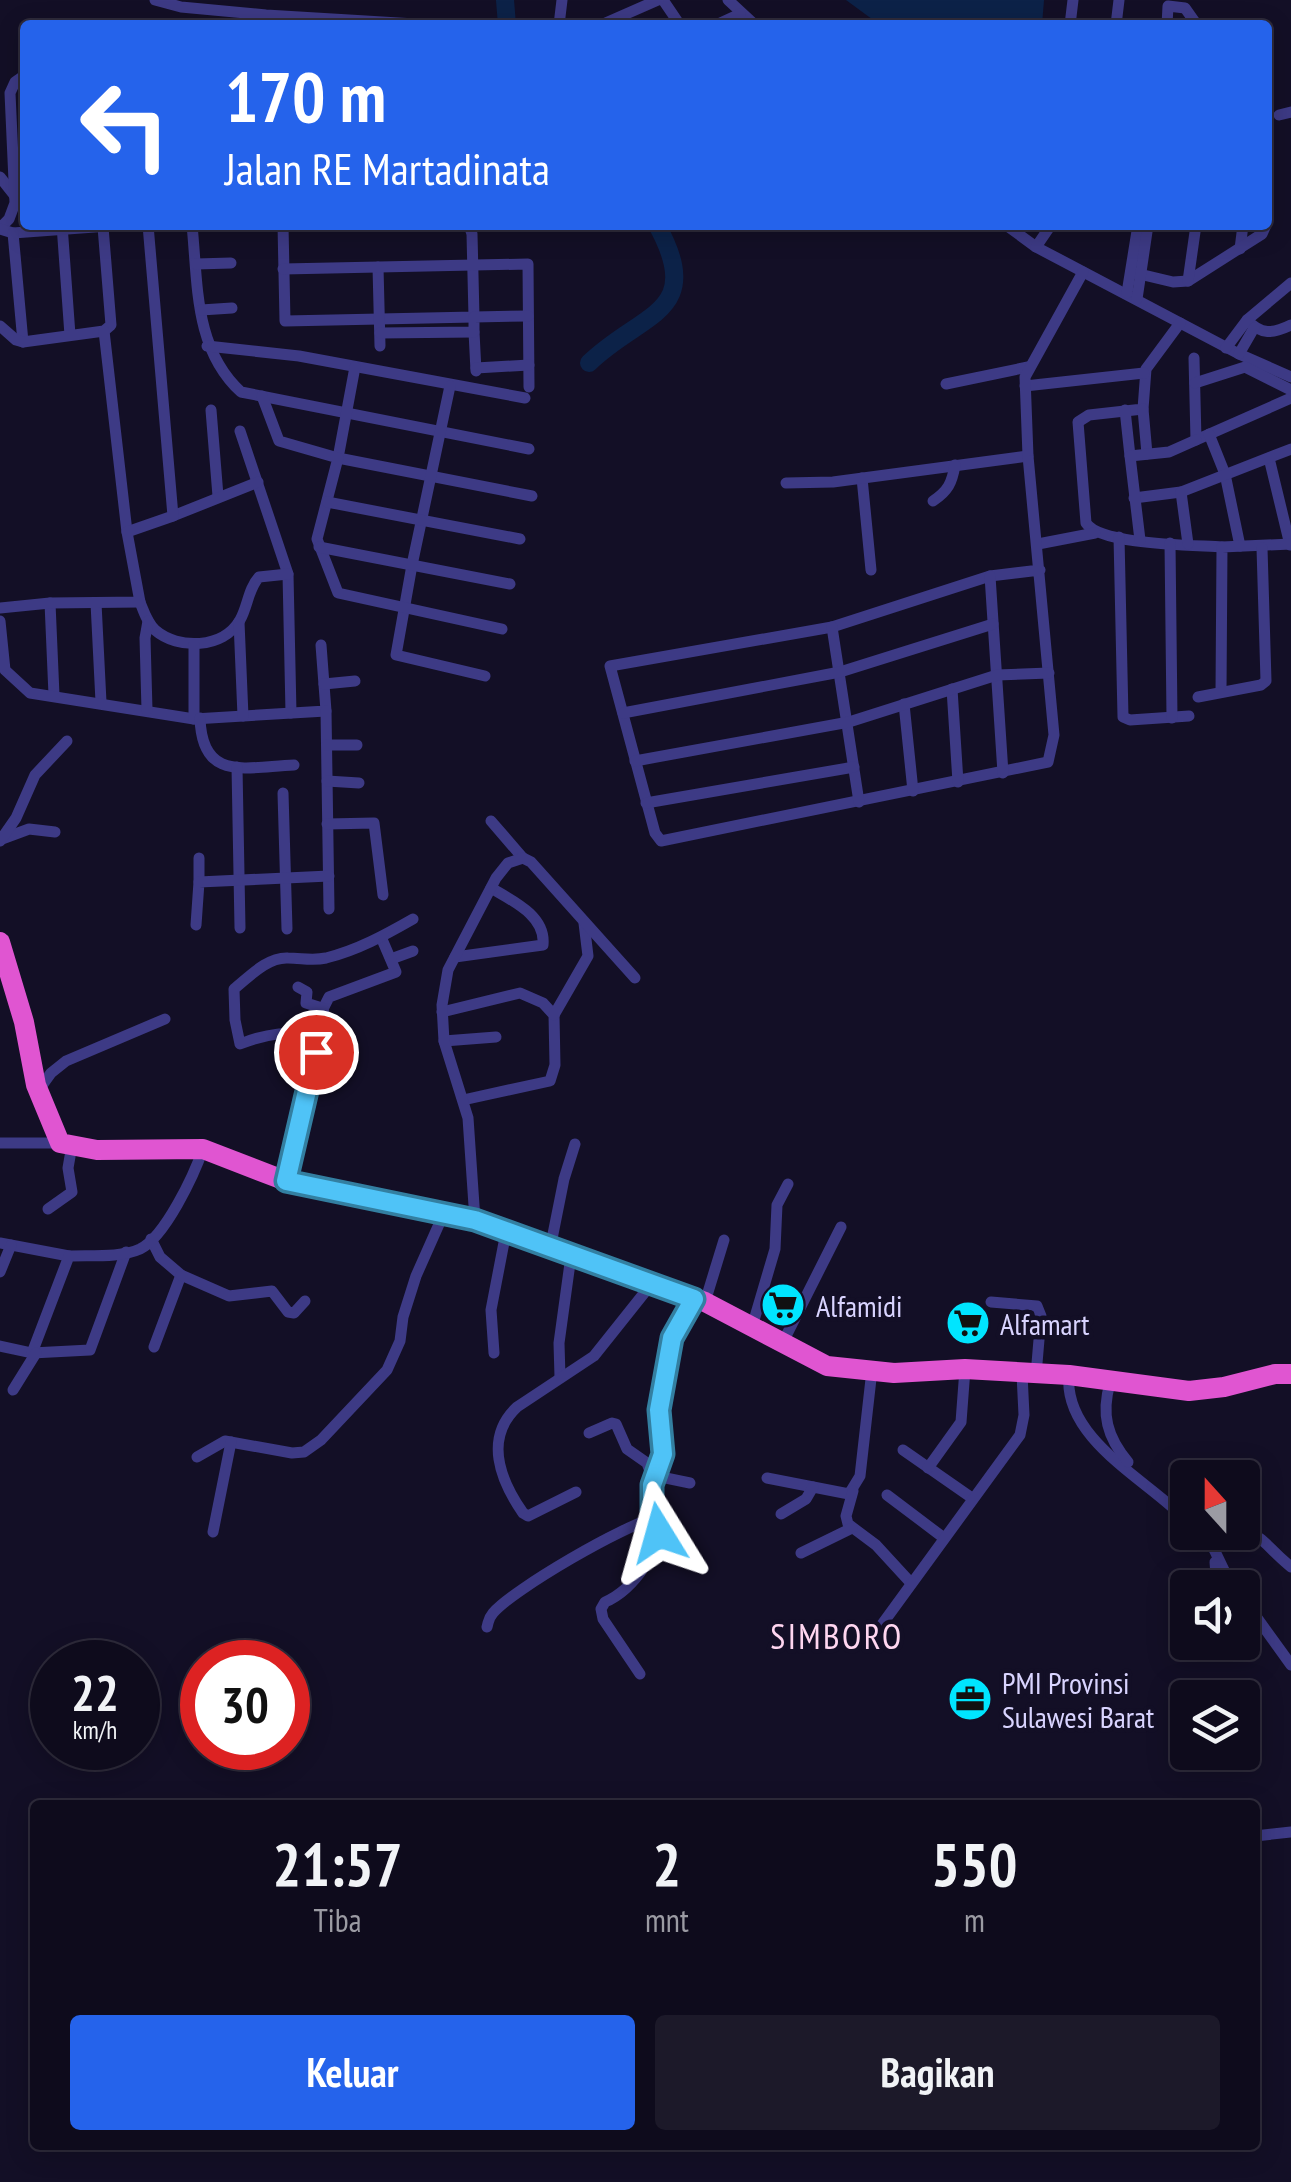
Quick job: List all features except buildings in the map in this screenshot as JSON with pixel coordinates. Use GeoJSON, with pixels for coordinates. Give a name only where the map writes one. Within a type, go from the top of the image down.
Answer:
{"type":"FeatureCollection","features":[{"type":"Feature","properties":{"kind":"highway"},"geometry":{"type":"LineString","coordinates":[[0,942],[36,1080],[66,1144],[126,1151],[202,1149],[286,1181],[475,1220],[699,1300],[827,1366],[894,1373],[965,1370],[1070,1375],[1189,1391],[1291,1374]]}},
{"type":"Feature","properties":{"kind":"street"},"geometry":{"type":"LineString","coordinates":[[155,0],[277,20]]}},
{"type":"Feature","properties":{"kind":"street"},"geometry":{"type":"LineString","coordinates":[[250,13],[254,0]]}},
{"type":"Feature","properties":{"kind":"street"},"geometry":{"type":"LineString","coordinates":[[613,20],[660,0],[676,20]]}},
{"type":"Feature","properties":{"kind":"street"},"geometry":{"type":"LineString","coordinates":[[728,0],[746,20]]}},
{"type":"Feature","properties":{"kind":"street"},"geometry":{"type":"LineString","coordinates":[[1168,3],[1185,8],[1193,20]]}},
{"type":"Feature","properties":{"kind":"street"},"geometry":{"type":"LineString","coordinates":[[20,78],[14,82],[10,94],[15,196],[9,219],[0,228],[14,234],[46,230]]}},
{"type":"Feature","properties":{"kind":"street"},"geometry":{"type":"LineString","coordinates":[[0,177],[15,196]]}},
{"type":"Feature","properties":{"kind":"street"},"geometry":{"type":"LineString","coordinates":[[62,230],[70,336]]}},
{"type":"Feature","properties":{"kind":"street"},"geometry":{"type":"LineString","coordinates":[[0,326],[23,342],[104,331],[112,323],[106,230]]}},
{"type":"Feature","properties":{"kind":"street"},"geometry":{"type":"LineString","coordinates":[[148,230],[173,516]]}},
{"type":"Feature","properties":{"kind":"street"},"geometry":{"type":"LineString","coordinates":[[193,230],[207,346],[223,376],[241,392],[528,449]]}},
{"type":"Feature","properties":{"kind":"street"},"geometry":{"type":"LineString","coordinates":[[284,230],[285,320],[528,316]]}},
{"type":"Feature","properties":{"kind":"street"},"geometry":{"type":"LineString","coordinates":[[470,230],[477,371],[529,364]]}},
{"type":"Feature","properties":{"kind":"street"},"geometry":{"type":"LineString","coordinates":[[1013,230],[1036,247],[1226,348],[1291,378]]}},
{"type":"Feature","properties":{"kind":"street"},"geometry":{"type":"LineString","coordinates":[[1036,247],[1047,230]]}},
{"type":"Feature","properties":{"kind":"street"},"geometry":{"type":"LineString","coordinates":[[1136,273],[1138,230]]}},
{"type":"Feature","properties":{"kind":"street"},"geometry":{"type":"LineString","coordinates":[[1132,296],[1147,230]]}},
{"type":"Feature","properties":{"kind":"street"},"geometry":{"type":"LineString","coordinates":[[1188,282],[1195,230]]}},
{"type":"Feature","properties":{"kind":"street"},"geometry":{"type":"LineString","coordinates":[[1240,249],[1242,230]]}},
{"type":"Feature","properties":{"kind":"street"},"geometry":{"type":"LineString","coordinates":[[1136,273],[1188,282],[1264,230]]}},
{"type":"Feature","properties":{"kind":"street"},"geometry":{"type":"LineString","coordinates":[[14,234],[23,342]]}},
{"type":"Feature","properties":{"kind":"street"},"geometry":{"type":"LineString","coordinates":[[196,264],[231,263]]}},
{"type":"Feature","properties":{"kind":"street"},"geometry":{"type":"LineString","coordinates":[[207,346],[299,356],[450,386],[527,392],[528,264],[283,269]]}},
{"type":"Feature","properties":{"kind":"street"},"geometry":{"type":"LineString","coordinates":[[378,266],[380,340],[474,332]]}},
{"type":"Feature","properties":{"kind":"street"},"geometry":{"type":"LineString","coordinates":[[1040,570],[990,576],[832,627],[610,666],[650,822],[661,840],[1048,762],[1054,735],[1025,386],[1028,367],[1083,272]]}},
{"type":"Feature","properties":{"kind":"street"},"geometry":{"type":"LineString","coordinates":[[1226,348],[1290,286]]}},
{"type":"Feature","properties":{"kind":"street"},"geometry":{"type":"LineString","coordinates":[[201,310],[232,308]]}},
{"type":"Feature","properties":{"kind":"street"},"geometry":{"type":"LineString","coordinates":[[1148,454],[1142,408],[1144,373],[1180,323]]}},
{"type":"Feature","properties":{"kind":"street"},"geometry":{"type":"LineString","coordinates":[[1250,324],[1274,332],[1291,325]]}},
{"type":"Feature","properties":{"kind":"street"},"geometry":{"type":"LineString","coordinates":[[1239,354],[1250,324]]}},
{"type":"Feature","properties":{"kind":"street"},"geometry":{"type":"LineString","coordinates":[[104,331],[126,532],[140,602],[148,621],[159,632],[194,646],[214,640],[239,622]]}},
{"type":"Feature","properties":{"kind":"street"},"geometry":{"type":"LineString","coordinates":[[1194,358],[1196,440]]}},
{"type":"Feature","properties":{"kind":"street"},"geometry":{"type":"LineString","coordinates":[[355,367],[338,458],[317,539],[338,593],[502,629]]}},
{"type":"Feature","properties":{"kind":"street"},"geometry":{"type":"LineString","coordinates":[[946,384],[1028,367]]}},
{"type":"Feature","properties":{"kind":"street"},"geometry":{"type":"LineString","coordinates":[[1195,383],[1244,367],[1291,394]]}},
{"type":"Feature","properties":{"kind":"street"},"geometry":{"type":"LineString","coordinates":[[1025,386],[1144,373]]}},
{"type":"Feature","properties":{"kind":"street"},"geometry":{"type":"LineString","coordinates":[[450,386],[396,655],[486,676]]}},
{"type":"Feature","properties":{"kind":"street"},"geometry":{"type":"LineString","coordinates":[[1130,456],[1169,452],[1291,394]]}},
{"type":"Feature","properties":{"kind":"street"},"geometry":{"type":"LineString","coordinates":[[262,396],[279,441],[338,458],[532,496]]}},
{"type":"Feature","properties":{"kind":"street"},"geometry":{"type":"LineString","coordinates":[[1094,533],[1085,516],[1078,422],[1089,415],[1142,408]]}},
{"type":"Feature","properties":{"kind":"street"},"geometry":{"type":"LineString","coordinates":[[211,410],[218,496]]}},
{"type":"Feature","properties":{"kind":"street"},"geometry":{"type":"LineString","coordinates":[[1124,410],[1140,540]]}},
{"type":"Feature","properties":{"kind":"street"},"geometry":{"type":"LineString","coordinates":[[240,431],[288,574],[291,712]]}},
{"type":"Feature","properties":{"kind":"street"},"geometry":{"type":"LineString","coordinates":[[1209,434],[1225,474],[1240,546]]}},
{"type":"Feature","properties":{"kind":"street"},"geometry":{"type":"LineString","coordinates":[[1134,498],[1181,492],[1291,449]]}},
{"type":"Feature","properties":{"kind":"street"},"geometry":{"type":"LineString","coordinates":[[786,483],[862,478],[1028,456]]}},
{"type":"Feature","properties":{"kind":"street"},"geometry":{"type":"LineString","coordinates":[[1038,544],[1094,533],[1222,547],[1290,545],[1270,458]]}},
{"type":"Feature","properties":{"kind":"street"},"geometry":{"type":"LineString","coordinates":[[933,501],[952,482],[955,466]]}},
{"type":"Feature","properties":{"kind":"street"},"geometry":{"type":"LineString","coordinates":[[862,478],[871,570]]}},
{"type":"Feature","properties":{"kind":"street"},"geometry":{"type":"LineString","coordinates":[[126,532],[258,482]]}},
{"type":"Feature","properties":{"kind":"street"},"geometry":{"type":"LineString","coordinates":[[1181,492],[1188,544]]}},
{"type":"Feature","properties":{"kind":"street"},"geometry":{"type":"LineString","coordinates":[[327,502],[520,539]]}},
{"type":"Feature","properties":{"kind":"street"},"geometry":{"type":"LineString","coordinates":[[1119,538],[1122,713],[1130,720],[1190,716]]}},
{"type":"Feature","properties":{"kind":"street"},"geometry":{"type":"LineString","coordinates":[[1170,542],[1172,718]]}},
{"type":"Feature","properties":{"kind":"street"},"geometry":{"type":"LineString","coordinates":[[318,546],[510,584]]}},
{"type":"Feature","properties":{"kind":"street"},"geometry":{"type":"LineString","coordinates":[[1221,692],[1222,547]]}},
{"type":"Feature","properties":{"kind":"street"},"geometry":{"type":"LineString","coordinates":[[1198,697],[1261,685],[1266,680],[1262,548]]}},
{"type":"Feature","properties":{"kind":"street"},"geometry":{"type":"LineString","coordinates":[[243,716],[239,622],[256,579],[262,575],[288,574]]}},
{"type":"Feature","properties":{"kind":"street"},"geometry":{"type":"LineString","coordinates":[[990,576],[1003,774]]}},
{"type":"Feature","properties":{"kind":"street"},"geometry":{"type":"LineString","coordinates":[[0,608],[140,602]]}},
{"type":"Feature","properties":{"kind":"street"},"geometry":{"type":"LineString","coordinates":[[50,603],[54,695]]}},
{"type":"Feature","properties":{"kind":"street"},"geometry":{"type":"LineString","coordinates":[[96,603],[101,702]]}},
{"type":"Feature","properties":{"kind":"street"},"geometry":{"type":"LineString","coordinates":[[0,621],[5,670],[30,694],[197,718],[326,711]]}},
{"type":"Feature","properties":{"kind":"street"},"geometry":{"type":"LineString","coordinates":[[147,710],[148,621]]}},
{"type":"Feature","properties":{"kind":"street"},"geometry":{"type":"LineString","coordinates":[[622,713],[840,672],[993,624]]}},
{"type":"Feature","properties":{"kind":"street"},"geometry":{"type":"LineString","coordinates":[[832,627],[859,802]]}},
{"type":"Feature","properties":{"kind":"street"},"geometry":{"type":"LineString","coordinates":[[321,645],[327,744],[329,910]]}},
{"type":"Feature","properties":{"kind":"street"},"geometry":{"type":"LineString","coordinates":[[194,646],[197,718],[205,752],[217,762],[237,767],[294,765]]}},
{"type":"Feature","properties":{"kind":"street"},"geometry":{"type":"LineString","coordinates":[[635,761],[848,722],[996,676],[1049,673]]}},
{"type":"Feature","properties":{"kind":"street"},"geometry":{"type":"LineString","coordinates":[[324,684],[354,681]]}},
{"type":"Feature","properties":{"kind":"street"},"geometry":{"type":"LineString","coordinates":[[952,690],[958,782]]}},
{"type":"Feature","properties":{"kind":"street"},"geometry":{"type":"LineString","coordinates":[[904,704],[913,791]]}},
{"type":"Feature","properties":{"kind":"street"},"geometry":{"type":"LineString","coordinates":[[1,840],[19,814],[35,775],[67,740]]}},
{"type":"Feature","properties":{"kind":"street"},"geometry":{"type":"LineString","coordinates":[[327,744],[357,745]]}},
{"type":"Feature","properties":{"kind":"street"},"geometry":{"type":"LineString","coordinates":[[237,767],[240,928]]}},
{"type":"Feature","properties":{"kind":"street"},"geometry":{"type":"LineString","coordinates":[[646,804],[854,767]]}},
{"type":"Feature","properties":{"kind":"street"},"geometry":{"type":"LineString","coordinates":[[327,781],[359,782]]}},
{"type":"Feature","properties":{"kind":"street"},"geometry":{"type":"LineString","coordinates":[[283,794],[287,929]]}},
{"type":"Feature","properties":{"kind":"street"},"geometry":{"type":"LineString","coordinates":[[490,821],[634,978]]}},
{"type":"Feature","properties":{"kind":"street"},"geometry":{"type":"LineString","coordinates":[[328,824],[374,823],[383,895]]}},
{"type":"Feature","properties":{"kind":"street"},"geometry":{"type":"LineString","coordinates":[[1,840],[30,829],[55,832]]}},
{"type":"Feature","properties":{"kind":"street"},"geometry":{"type":"LineString","coordinates":[[196,925],[199,858]]}},
{"type":"Feature","properties":{"kind":"street"},"geometry":{"type":"LineString","coordinates":[[475,1220],[472,1155],[463,1100],[444,1041],[444,984],[491,888],[508,863],[523,858]]}},
{"type":"Feature","properties":{"kind":"street"},"geometry":{"type":"LineString","coordinates":[[199,882],[329,876]]}},
{"type":"Feature","properties":{"kind":"street"},"geometry":{"type":"LineString","coordinates":[[456,957],[543,945],[543,933],[536,920],[491,888]]}},
{"type":"Feature","properties":{"kind":"street"},"geometry":{"type":"LineString","coordinates":[[320,1036],[288,1031],[240,1044],[234,989],[263,965],[285,957],[306,961],[324,958],[381,937],[413,919]]}},
{"type":"Feature","properties":{"kind":"street"},"geometry":{"type":"LineString","coordinates":[[463,1100],[550,1081],[555,1065],[554,1015],[588,956],[583,921]]}},
{"type":"Feature","properties":{"kind":"street"},"geometry":{"type":"LineString","coordinates":[[286,1181],[323,1009],[329,996],[396,972],[381,937]]}},
{"type":"Feature","properties":{"kind":"street"},"geometry":{"type":"LineString","coordinates":[[391,959],[412,950]]}},
{"type":"Feature","properties":{"kind":"street"},"geometry":{"type":"LineString","coordinates":[[298,987],[307,992],[306,1003],[323,1009]]}},
{"type":"Feature","properties":{"kind":"street"},"geometry":{"type":"LineString","coordinates":[[442,1012],[520,993],[544,1003],[554,1015]]}},
{"type":"Feature","properties":{"kind":"street"},"geometry":{"type":"LineString","coordinates":[[36,1080],[66,1061],[165,1019]]}},
{"type":"Feature","properties":{"kind":"street"},"geometry":{"type":"LineString","coordinates":[[444,1041],[496,1037]]}},
{"type":"Feature","properties":{"kind":"street"},"geometry":{"type":"LineString","coordinates":[[0,1143],[66,1144],[72,1192],[48,1210]]}},
{"type":"Feature","properties":{"kind":"street"},"geometry":{"type":"LineString","coordinates":[[560,1377],[561,1253],[575,1144]]}},
{"type":"Feature","properties":{"kind":"street"},"geometry":{"type":"LineString","coordinates":[[0,1272],[5,1244],[69,1256],[143,1248],[176,1208],[202,1149]]}},
{"type":"Feature","properties":{"kind":"street"},"geometry":{"type":"LineString","coordinates":[[752,1326],[774,1249],[777,1205],[788,1184]]}},
{"type":"Feature","properties":{"kind":"street"},"geometry":{"type":"LineString","coordinates":[[197,1457],[216,1445],[230,1442],[274,1452],[304,1452],[321,1440],[382,1376],[396,1352],[406,1304],[444,1213]]}},
{"type":"Feature","properties":{"kind":"street"},"geometry":{"type":"LineString","coordinates":[[782,1344],[841,1226]]}},
{"type":"Feature","properties":{"kind":"street"},"geometry":{"type":"LineString","coordinates":[[494,1354],[490,1310],[506,1232]]}},
{"type":"Feature","properties":{"kind":"street"},"geometry":{"type":"LineString","coordinates":[[151,1240],[160,1257],[181,1274],[229,1296],[272,1291],[288,1312],[294,1313],[305,1301]]}},
{"type":"Feature","properties":{"kind":"street"},"geometry":{"type":"LineString","coordinates":[[640,1674],[601,1609],[605,1602],[623,1595],[659,1536],[652,1510],[655,1479],[663,1454],[659,1410],[672,1338],[699,1300],[724,1240]]}},
{"type":"Feature","properties":{"kind":"street"},"geometry":{"type":"LineString","coordinates":[[0,1346],[34,1353],[90,1350],[126,1252]]}},
{"type":"Feature","properties":{"kind":"street"},"geometry":{"type":"LineString","coordinates":[[12,1390],[34,1353],[69,1256]]}},
{"type":"Feature","properties":{"kind":"street"},"geometry":{"type":"LineString","coordinates":[[154,1348],[181,1274]]}},
{"type":"Feature","properties":{"kind":"street"},"geometry":{"type":"LineString","coordinates":[[576,1492],[528,1516],[523,1513],[502,1474],[497,1450],[508,1416],[594,1356],[653,1282]]}},
{"type":"Feature","properties":{"kind":"street"},"geometry":{"type":"LineString","coordinates":[[875,1634],[1022,1430],[1041,1316],[1038,1306],[992,1302]]}},
{"type":"Feature","properties":{"kind":"street"},"geometry":{"type":"LineString","coordinates":[[872,1370],[860,1476],[846,1520],[910,1582]]}},
{"type":"Feature","properties":{"kind":"street"},"geometry":{"type":"LineString","coordinates":[[928,1468],[960,1422],[965,1370]]}},
{"type":"Feature","properties":{"kind":"street"},"geometry":{"type":"LineString","coordinates":[[1070,1375],[1070,1396],[1083,1425],[1170,1502]]}},
{"type":"Feature","properties":{"kind":"street"},"geometry":{"type":"LineString","coordinates":[[1110,1383],[1106,1397],[1107,1428],[1114,1452]]}},
{"type":"Feature","properties":{"kind":"street"},"geometry":{"type":"LineString","coordinates":[[589,1433],[616,1424],[627,1448],[647,1463],[655,1479]]}},
{"type":"Feature","properties":{"kind":"street"},"geometry":{"type":"LineString","coordinates":[[213,1532],[230,1442]]}},
{"type":"Feature","properties":{"kind":"street"},"geometry":{"type":"LineString","coordinates":[[902,1450],[972,1498]]}},
{"type":"Feature","properties":{"kind":"street"},"geometry":{"type":"LineString","coordinates":[[767,1478],[849,1494],[853,1491]]}},
{"type":"Feature","properties":{"kind":"street"},"geometry":{"type":"LineString","coordinates":[[655,1479],[690,1483]]}},
{"type":"Feature","properties":{"kind":"street"},"geometry":{"type":"LineString","coordinates":[[780,1514],[806,1499],[814,1487]]}},
{"type":"Feature","properties":{"kind":"street"},"geometry":{"type":"LineString","coordinates":[[887,1495],[944,1538]]}},
{"type":"Feature","properties":{"kind":"street"},"geometry":{"type":"LineString","coordinates":[[488,1627],[495,1610],[546,1576],[624,1528],[656,1518]]}},
{"type":"Feature","properties":{"kind":"street"},"geometry":{"type":"LineString","coordinates":[[802,1553],[852,1528]]}},
{"type":"Feature","properties":{"kind":"street"},"geometry":{"type":"LineString","coordinates":[[1260,1539],[1291,1566]]}},
{"type":"Feature","properties":{"kind":"street"},"geometry":{"type":"LineString","coordinates":[[1260,1622],[1291,1664]]}},
{"type":"Feature","properties":{"kind":"street"},"geometry":{"type":"LineString","coordinates":[[1260,1835],[1291,1832]]}},
{"type":"Feature","properties":{"kind":"water"},"geometry":{"type":"Polygon","coordinates":[[[846,0],[1044,0],[1042,20],[873,20],[846,0]]]}},
{"type":"Feature","properties":{"kind":"waterway"},"geometry":{"type":"LineString","coordinates":[[505,0],[507,20]]}},
{"type":"Feature","properties":{"kind":"waterway"},"geometry":{"type":"LineString","coordinates":[[589,363],[661,308],[671,294],[674,277],[670,254],[659,230]]}},
{"type":"Feature","properties":{"kind":"place","name":"Alfamidi"},"geometry":{"type":"Point","coordinates":[783,1305]}},
{"type":"Feature","properties":{"kind":"place","name":"Alfamart"},"geometry":{"type":"Point","coordinates":[968,1323]}},
{"type":"Feature","properties":{"kind":"place","name":"PMI Provinsi Sulawesi Barat"},"geometry":{"type":"Point","coordinates":[970,1699]}},
{"type":"Feature","properties":{"kind":"district","name":"SIMBORO"},"geometry":{"type":"Point","coordinates":[837,1636]}},
{"type":"Feature","properties":{"kind":"route"},"geometry":{"type":"LineString","coordinates":[[316,1052],[286,1181],[475,1220],[694,1299],[672,1338],[659,1410],[663,1454],[652,1485],[652,1510],[659,1533]]}}]}
